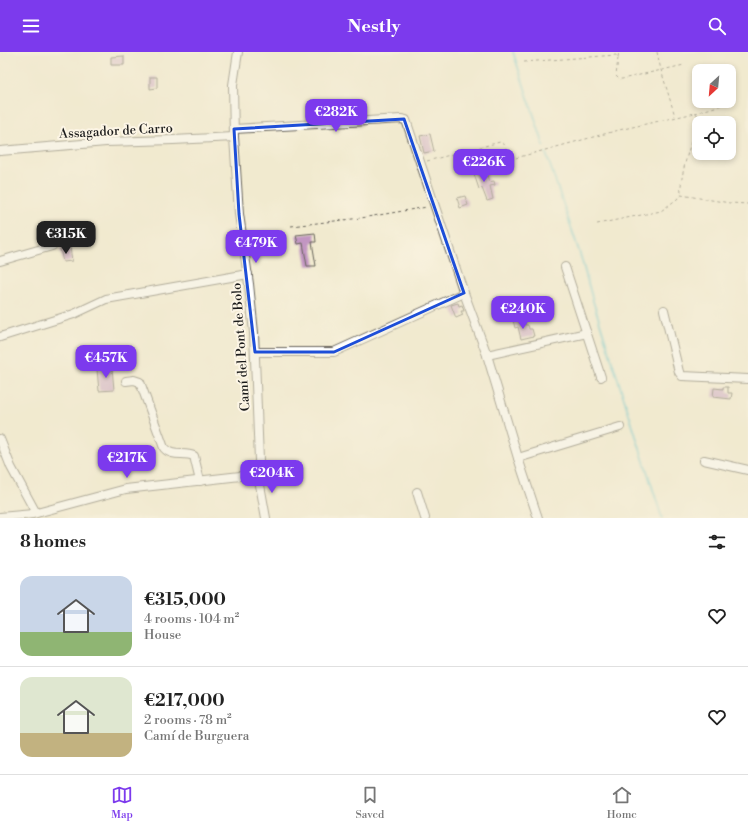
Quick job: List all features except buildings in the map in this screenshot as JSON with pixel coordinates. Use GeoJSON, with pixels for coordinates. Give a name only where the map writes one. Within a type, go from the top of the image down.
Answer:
{"type":"FeatureCollection","features":[{"type":"Feature","properties":{"kind":"street","name":"Camí del Pont de Bolo"},"geometry":{"type":"LineString","coordinates":[[238,52],[233,85],[234,133],[239,214],[248,274],[255,352],[260,460],[258,474],[266,518]]}},
{"type":"Feature","properties":{"kind":"street","name":"Assagador de Carro"},"geometry":{"type":"LineString","coordinates":[[0,151],[106,142],[173,140],[234,133],[404,119],[408,123],[420,162]]}},
{"type":"Feature","properties":{"kind":"street"},"geometry":{"type":"LineString","coordinates":[[420,162],[464,293],[487,355],[538,518]]}},
{"type":"Feature","properties":{"kind":"street"},"geometry":{"type":"LineString","coordinates":[[0,261],[52,246]]}},
{"type":"Feature","properties":{"kind":"street"},"geometry":{"type":"LineString","coordinates":[[566,267],[601,377]]}},
{"type":"Feature","properties":{"kind":"street"},"geometry":{"type":"LineString","coordinates":[[0,337],[74,314],[106,299],[248,274]]}},
{"type":"Feature","properties":{"kind":"street"},"geometry":{"type":"LineString","coordinates":[[255,352],[334,352],[464,293]]}},
{"type":"Feature","properties":{"kind":"street"},"geometry":{"type":"LineString","coordinates":[[664,310],[680,374],[686,376],[748,379]]}},
{"type":"Feature","properties":{"kind":"street"},"geometry":{"type":"LineString","coordinates":[[487,355],[587,333]]}},
{"type":"Feature","properties":{"kind":"street"},"geometry":{"type":"LineString","coordinates":[[126,381],[134,380],[140,382],[164,448],[169,453],[194,456],[200,481]]}},
{"type":"Feature","properties":{"kind":"street"},"geometry":{"type":"LineString","coordinates":[[518,458],[620,427]]}},
{"type":"Feature","properties":{"kind":"street"},"geometry":{"type":"LineString","coordinates":[[0,439],[11,467],[36,513]]}},
{"type":"Feature","properties":{"kind":"street"},"geometry":{"type":"LineString","coordinates":[[704,460],[748,470]]}},
{"type":"Feature","properties":{"kind":"street"},"geometry":{"type":"LineString","coordinates":[[0,517],[36,513],[126,489],[258,474]]}},
{"type":"Feature","properties":{"kind":"street"},"geometry":{"type":"LineString","coordinates":[[417,492],[426,518]]}},
{"type":"Feature","properties":{"kind":"path"},"geometry":{"type":"LineString","coordinates":[[619,52],[615,74],[619,79],[684,65]]}},
{"type":"Feature","properties":{"kind":"path"},"geometry":{"type":"LineString","coordinates":[[657,52],[675,117]]}},
{"type":"Feature","properties":{"kind":"path"},"geometry":{"type":"LineString","coordinates":[[524,62],[618,55]]}},
{"type":"Feature","properties":{"kind":"path"},"geometry":{"type":"LineString","coordinates":[[420,162],[500,142],[504,144],[509,158],[512,159],[712,108]]}},
{"type":"Feature","properties":{"kind":"path"},"geometry":{"type":"LineString","coordinates":[[681,195],[683,173],[698,117],[695,113]]}},
{"type":"Feature","properties":{"kind":"path"},"geometry":{"type":"LineString","coordinates":[[597,224],[661,211],[681,195],[748,204]]}},
{"type":"Feature","properties":{"kind":"path"},"geometry":{"type":"LineString","coordinates":[[291,226],[361,218],[434,206]]}},
{"type":"Feature","properties":{"kind":"highlighted area"},"geometry":{"type":"Polygon","coordinates":[[[404,119],[464,293],[334,352],[255,352],[239,214],[234,129],[404,119]]]}},
{"type":"Feature","properties":{"kind":"waterway"},"geometry":{"type":"LineString","coordinates":[[513,52],[544,146]]}},
{"type":"Feature","properties":{"kind":"waterway"},"geometry":{"type":"LineString","coordinates":[[546,153],[580,254],[593,301],[662,518]]}}]}
